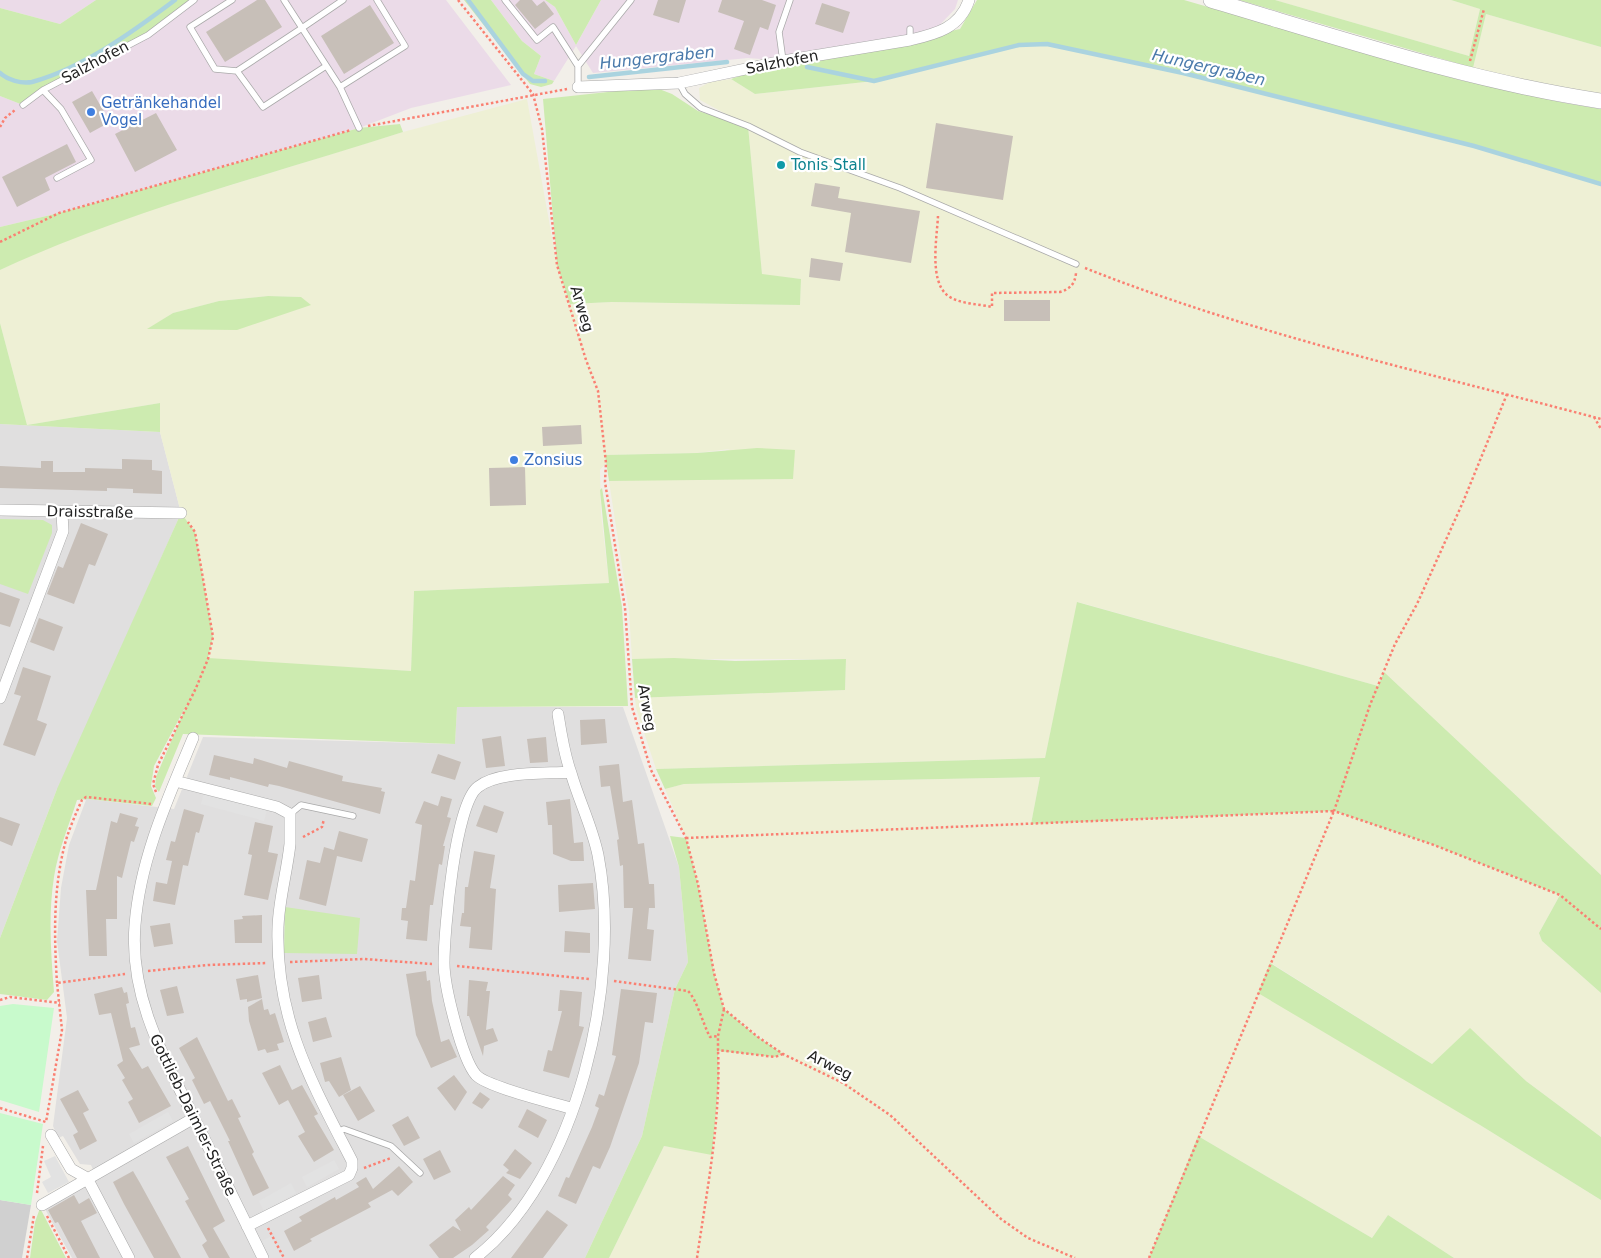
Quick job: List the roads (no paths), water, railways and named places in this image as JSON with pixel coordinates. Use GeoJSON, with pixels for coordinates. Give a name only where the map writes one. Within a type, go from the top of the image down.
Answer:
{"type":"FeatureCollection","features":[{"type":"Feature","properties":{"kind":"street","name":"Salzhofen"},"geometry":{"type":"LineString","coordinates":[[578,87],[680,83],[910,35],[929,36],[955,24],[969,0]]}},
{"type":"Feature","properties":{"kind":"street"},"geometry":{"type":"LineString","coordinates":[[1211,0],[1466,74],[1513,86],[1601,101]]}},
{"type":"Feature","properties":{"kind":"street","name":"Draisstraße"},"geometry":{"type":"LineString","coordinates":[[0,510],[62,513],[181,513]]}},
{"type":"Feature","properties":{"kind":"street"},"geometry":{"type":"LineString","coordinates":[[0,698],[63,531],[62,513]]}},
{"type":"Feature","properties":{"kind":"street"},"geometry":{"type":"LineString","coordinates":[[475,1258],[485,1250],[523,1207],[552,1162],[586,1071],[596,1028],[602,980],[601,878],[591,828],[570,772],[558,714]]}},
{"type":"Feature","properties":{"kind":"street","name":"Gottlieb-Daimler-Straße"},"geometry":{"type":"LineString","coordinates":[[193,738],[165,802],[140,886],[134,927],[136,972],[146,1016],[164,1062],[194,1118],[263,1258]]}},
{"type":"Feature","properties":{"kind":"street"},"geometry":{"type":"LineString","coordinates":[[570,772],[512,776],[488,781],[475,788],[463,816],[450,880],[444,965],[452,1010],[468,1064],[478,1077],[500,1087],[573,1109]]}},
{"type":"Feature","properties":{"kind":"street"},"geometry":{"type":"LineString","coordinates":[[175,781],[277,806],[290,814],[290,845],[280,898],[279,963],[286,1011],[299,1052],[316,1095],[352,1161],[352,1168],[349,1174],[247,1226]]}},
{"type":"Feature","properties":{"kind":"street"},"geometry":{"type":"LineString","coordinates":[[38,1204],[194,1118]]}},
{"type":"Feature","properties":{"kind":"street"},"geometry":{"type":"LineString","coordinates":[[47,1135],[71,1169],[87,1178],[129,1258]]}},
{"type":"Feature","properties":{"kind":"lane","name":"Salzhofen"},"geometry":{"type":"LineString","coordinates":[[23,105],[43,90],[148,35],[194,0]]}},
{"type":"Feature","properties":{"kind":"lane"},"geometry":{"type":"LineString","coordinates":[[232,0],[190,27],[215,69],[237,71],[343,0]]}},
{"type":"Feature","properties":{"kind":"lane"},"geometry":{"type":"LineString","coordinates":[[284,0],[340,87],[359,128]]}},
{"type":"Feature","properties":{"kind":"lane"},"geometry":{"type":"LineString","coordinates":[[340,87],[405,46],[377,0]]}},
{"type":"Feature","properties":{"kind":"lane"},"geometry":{"type":"LineString","coordinates":[[505,0],[537,40],[553,28],[578,66],[578,87]]}},
{"type":"Feature","properties":{"kind":"lane"},"geometry":{"type":"LineString","coordinates":[[578,66],[631,0]]}},
{"type":"Feature","properties":{"kind":"lane"},"geometry":{"type":"LineString","coordinates":[[783,61],[780,32],[790,0]]}},
{"type":"Feature","properties":{"kind":"lane"},"geometry":{"type":"LineString","coordinates":[[237,71],[263,108],[326,66]]}},
{"type":"Feature","properties":{"kind":"lane"},"geometry":{"type":"LineString","coordinates":[[680,83],[685,94],[701,108],[748,126],[800,152],[900,188],[1076,264]]}},
{"type":"Feature","properties":{"kind":"lane"},"geometry":{"type":"LineString","coordinates":[[43,90],[61,109],[91,160],[57,178]]}},
{"type":"Feature","properties":{"kind":"lane"},"geometry":{"type":"LineString","coordinates":[[290,814],[301,805],[353,816]]}},
{"type":"Feature","properties":{"kind":"lane"},"geometry":{"type":"LineString","coordinates":[[337,1132],[344,1129],[391,1146],[420,1173]]}},
{"type":"Feature","properties":{"kind":"waterway","name":"Hungergraben"},"geometry":{"type":"LineString","coordinates":[[0,73],[19,82],[32,82],[51,76],[70,68],[107,47],[143,24],[175,0]]}},
{"type":"Feature","properties":{"kind":"waterway","name":"Hungergraben"},"geometry":{"type":"LineString","coordinates":[[468,0],[523,74],[533,81],[545,81]]}},
{"type":"Feature","properties":{"kind":"waterway","name":"Hungergraben"},"geometry":{"type":"LineString","coordinates":[[807,67],[874,81],[1019,45],[1047,44],[1183,73],[1474,146],[1601,184]]}},
{"type":"Feature","properties":{"kind":"waterway","name":"Hungergraben"},"geometry":{"type":"LineString","coordinates":[[589,77],[727,62]]}},
{"type":"Feature","properties":{"kind":"place","name":"Getränkehandel Vogel"},"geometry":{"type":"Point","coordinates":[91,112]}},
{"type":"Feature","properties":{"kind":"place","name":"Tonis Stall"},"geometry":{"type":"Point","coordinates":[781,165]}},
{"type":"Feature","properties":{"kind":"place","name":"Zonsius"},"geometry":{"type":"Point","coordinates":[514,460]}}]}
